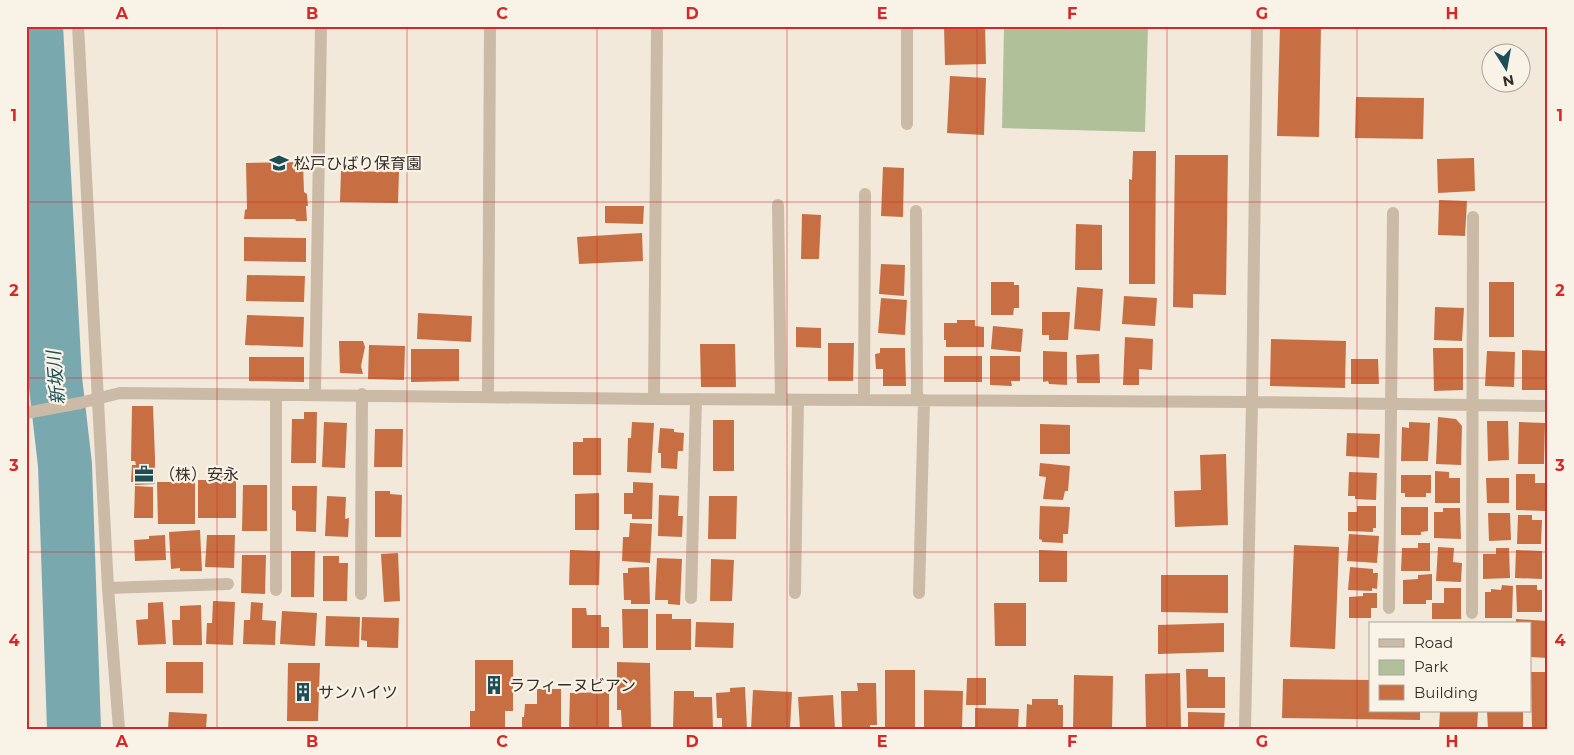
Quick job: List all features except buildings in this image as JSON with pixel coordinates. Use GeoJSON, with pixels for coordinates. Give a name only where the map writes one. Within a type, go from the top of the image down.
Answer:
{"type":"FeatureCollection","features":[{"type":"Feature","properties":{"kind":"street"},"geometry":{"type":"LineString","coordinates":[[78,26],[108,588],[119,729]]}},
{"type":"Feature","properties":{"kind":"street"},"geometry":{"type":"LineString","coordinates":[[315,394],[321,26]]}},
{"type":"Feature","properties":{"kind":"street"},"geometry":{"type":"LineString","coordinates":[[488,396],[490,26]]}},
{"type":"Feature","properties":{"kind":"street"},"geometry":{"type":"LineString","coordinates":[[654,399],[658,26]]}},
{"type":"Feature","properties":{"kind":"street"},"geometry":{"type":"LineString","coordinates":[[907,26],[907,124]]}},
{"type":"Feature","properties":{"kind":"street"},"geometry":{"type":"LineString","coordinates":[[1245,729],[1257,26]]}},
{"type":"Feature","properties":{"kind":"street"},"geometry":{"type":"LineString","coordinates":[[864,400],[865,194]]}},
{"type":"Feature","properties":{"kind":"street"},"geometry":{"type":"LineString","coordinates":[[778,205],[781,399]]}},
{"type":"Feature","properties":{"kind":"street"},"geometry":{"type":"LineString","coordinates":[[916,211],[921,400],[919,593]]}},
{"type":"Feature","properties":{"kind":"street"},"geometry":{"type":"LineString","coordinates":[[1389,608],[1393,214]]}},
{"type":"Feature","properties":{"kind":"street"},"geometry":{"type":"LineString","coordinates":[[1472,613],[1473,218]]}},
{"type":"Feature","properties":{"kind":"street"},"geometry":{"type":"LineString","coordinates":[[26,413],[120,393],[1548,406]]}},
{"type":"Feature","properties":{"kind":"street"},"geometry":{"type":"LineString","coordinates":[[361,594],[362,394]]}},
{"type":"Feature","properties":{"kind":"street"},"geometry":{"type":"LineString","coordinates":[[276,395],[276,590]]}},
{"type":"Feature","properties":{"kind":"street"},"geometry":{"type":"LineString","coordinates":[[691,598],[696,399]]}},
{"type":"Feature","properties":{"kind":"street"},"geometry":{"type":"LineString","coordinates":[[794,593],[798,400]]}},
{"type":"Feature","properties":{"kind":"street"},"geometry":{"type":"LineString","coordinates":[[108,588],[228,584]]}},
{"type":"Feature","properties":{"kind":"green space"},"geometry":{"type":"Polygon","coordinates":[[[1004,26],[1148,26],[1145,132],[1002,128],[1004,26]]]}},
{"type":"Feature","properties":{"kind":"waterway","name":"新坂川"},"geometry":{"type":"LineString","coordinates":[[36,26],[55,378],[65,465],[74,729]]}},
{"type":"Feature","properties":{"kind":"place","name":"松戸ひばり保育園"},"geometry":{"type":"Point","coordinates":[279,163]}},
{"type":"Feature","properties":{"kind":"place","name":"（株）安永"},"geometry":{"type":"Point","coordinates":[144,474]}},
{"type":"Feature","properties":{"kind":"place","name":"ラフィーヌビアン"},"geometry":{"type":"Point","coordinates":[494,685]}},
{"type":"Feature","properties":{"kind":"place","name":"サンハイツ"},"geometry":{"type":"Point","coordinates":[303,692]}}]}
